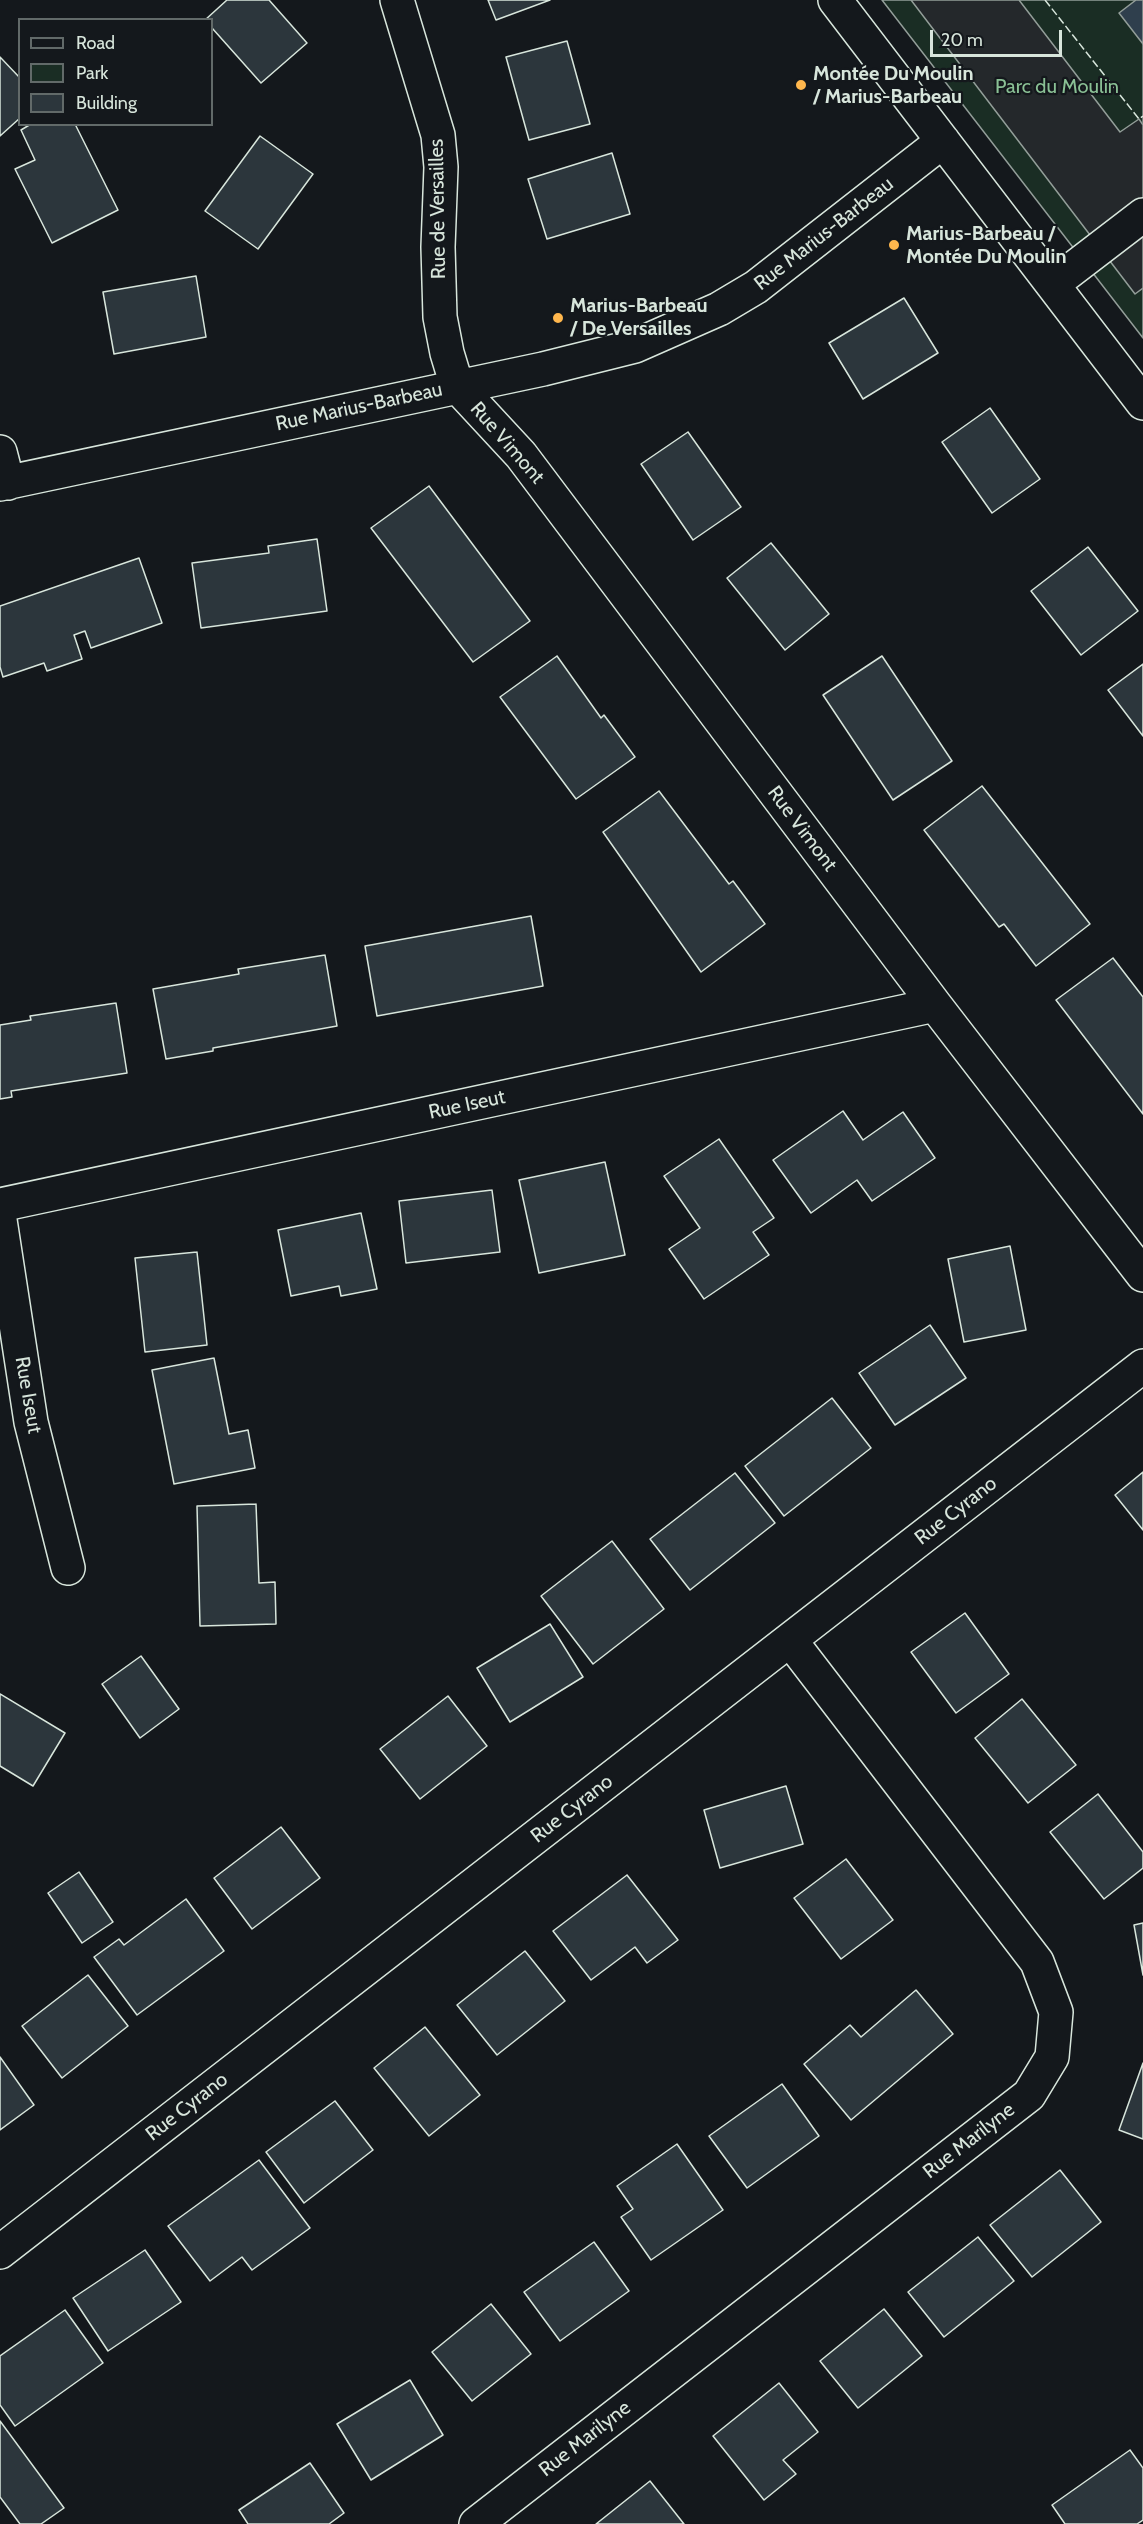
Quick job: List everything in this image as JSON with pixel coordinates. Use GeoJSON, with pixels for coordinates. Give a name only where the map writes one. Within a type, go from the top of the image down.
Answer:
{"type":"FeatureCollection","features":[{"type":"Feature","properties":{"kind":"street","name":"Rue de Versailles"},"geometry":{"type":"LineString","coordinates":[[397,0],[438,135],[441,166],[438,247],[440,317],[447,353],[457,386]]}},
{"type":"Feature","properties":{"kind":"street"},"geometry":{"type":"LineString","coordinates":[[835,0],[1143,403]]}},
{"type":"Feature","properties":{"kind":"street","name":"Rue Marius-Barbeau"},"geometry":{"type":"LineString","coordinates":[[3,473],[543,369],[634,345],[719,309],[796,259],[943,141]]}},
{"type":"Feature","properties":{"kind":"street"},"geometry":{"type":"LineString","coordinates":[[1053,284],[1143,215]]}},
{"type":"Feature","properties":{"kind":"street","name":"Rue Vimont"},"geometry":{"type":"LineString","coordinates":[[457,386],[521,455],[934,1005],[1143,1275]]}},
{"type":"Feature","properties":{"kind":"street","name":"Rue Iseut"},"geometry":{"type":"LineString","coordinates":[[0,1205],[934,1005]]}},
{"type":"Feature","properties":{"kind":"street","name":"Rue Iseut"},"geometry":{"type":"LineString","coordinates":[[0,1220],[31,1422],[68,1568]]}},
{"type":"Feature","properties":{"kind":"street","name":"Rue Cyrano"},"geometry":{"type":"LineString","coordinates":[[0,2252],[1143,1366]]}},
{"type":"Feature","properties":{"kind":"street","name":"Rue Marilyne"},"geometry":{"type":"LineString","coordinates":[[476,2524],[1029,2095],[1052,2057],[1056,2013],[1037,1962],[790,1640]]}},
{"type":"Feature","properties":{"kind":"green space","name":"Parc du Moulin"},"geometry":{"type":"Polygon","coordinates":[[[882,0],[1143,0],[1143,338],[882,0]]]}},
{"type":"Feature","properties":{"kind":"shaded area"},"geometry":{"type":"Polygon","coordinates":[[[911,0],[1019,0],[1120,132],[1139,119],[1143,125],[1143,288],[1135,294],[911,0]]]}},
{"type":"Feature","properties":{"kind":"water"},"geometry":{"type":"Polygon","coordinates":[[[1136,0],[1143,0],[1143,44],[1119,13],[1136,0]]]}},
{"type":"Feature","properties":{"kind":"building"},"geometry":{"type":"Polygon","coordinates":[[[227,0],[269,0],[307,43],[261,83],[213,29],[213,18],[207,18],[227,0]]]}},
{"type":"Feature","properties":{"kind":"building"},"geometry":{"type":"Polygon","coordinates":[[[488,0],[550,0],[496,20],[488,0]]]}},
{"type":"Feature","properties":{"kind":"building"},"geometry":{"type":"Polygon","coordinates":[[[567,41],[590,124],[529,140],[506,57],[567,41]]]}},
{"type":"Feature","properties":{"kind":"building"},"geometry":{"type":"Polygon","coordinates":[[[0,57],[18,76],[18,120],[0,136],[0,57]]]}},
{"type":"Feature","properties":{"kind":"building"},"geometry":{"type":"Polygon","coordinates":[[[28,126],[76,126],[118,210],[52,243],[15,169],[35,160],[21,130],[28,126]]]}},
{"type":"Feature","properties":{"kind":"building"},"geometry":{"type":"Polygon","coordinates":[[[260,136],[313,174],[258,249],[205,211],[260,136]]]}},
{"type":"Feature","properties":{"kind":"building"},"geometry":{"type":"Polygon","coordinates":[[[612,153],[630,214],[547,239],[528,179],[612,153]]]}},
{"type":"Feature","properties":{"kind":"building"},"geometry":{"type":"Polygon","coordinates":[[[196,276],[206,337],[114,354],[103,292],[196,276]]]}},
{"type":"Feature","properties":{"kind":"building"},"geometry":{"type":"Polygon","coordinates":[[[904,298],[938,353],[863,399],[829,343],[904,298]]]}},
{"type":"Feature","properties":{"kind":"building"},"geometry":{"type":"Polygon","coordinates":[[[990,408],[1040,479],[992,513],[942,442],[990,408]]]}},
{"type":"Feature","properties":{"kind":"building"},"geometry":{"type":"Polygon","coordinates":[[[688,432],[741,507],[693,540],[641,464],[688,432]]]}},
{"type":"Feature","properties":{"kind":"building"},"geometry":{"type":"Polygon","coordinates":[[[429,486],[530,621],[473,662],[371,528],[429,486]]]}},
{"type":"Feature","properties":{"kind":"building"},"geometry":{"type":"Polygon","coordinates":[[[317,539],[327,611],[201,628],[192,563],[269,553],[268,546],[317,539]]]}},
{"type":"Feature","properties":{"kind":"building"},"geometry":{"type":"Polygon","coordinates":[[[771,543],[829,614],[785,650],[727,578],[771,543]]]}},
{"type":"Feature","properties":{"kind":"building"},"geometry":{"type":"Polygon","coordinates":[[[1088,547],[1138,611],[1081,655],[1031,591],[1088,547]]]}},
{"type":"Feature","properties":{"kind":"building"},"geometry":{"type":"Polygon","coordinates":[[[139,558],[162,623],[91,648],[85,631],[74,635],[82,659],[47,671],[44,663],[3,677],[0,667],[0,606],[139,558]]]}},
{"type":"Feature","properties":{"kind":"building"},"geometry":{"type":"Polygon","coordinates":[[[557,656],[601,718],[604,715],[635,757],[576,799],[500,697],[557,656]]]}},
{"type":"Feature","properties":{"kind":"building"},"geometry":{"type":"Polygon","coordinates":[[[882,656],[952,761],[893,800],[823,695],[882,656]]]}},
{"type":"Feature","properties":{"kind":"building"},"geometry":{"type":"Polygon","coordinates":[[[1143,664],[1143,736],[1108,690],[1143,664]]]}},
{"type":"Feature","properties":{"kind":"building"},"geometry":{"type":"Polygon","coordinates":[[[982,786],[1090,924],[1036,966],[1004,924],[999,927],[924,830],[982,786]]]}},
{"type":"Feature","properties":{"kind":"building"},"geometry":{"type":"Polygon","coordinates":[[[659,791],[729,884],[733,881],[765,924],[701,972],[603,832],[659,791]]]}},
{"type":"Feature","properties":{"kind":"building"},"geometry":{"type":"Polygon","coordinates":[[[531,916],[543,986],[377,1016],[365,946],[531,916]]]}},
{"type":"Feature","properties":{"kind":"building"},"geometry":{"type":"Polygon","coordinates":[[[325,955],[337,1026],[213,1048],[213,1051],[166,1059],[153,989],[239,974],[238,969],[325,955]]]}},
{"type":"Feature","properties":{"kind":"building"},"geometry":{"type":"Polygon","coordinates":[[[1113,958],[1143,997],[1143,1114],[1056,1000],[1113,958]]]}},
{"type":"Feature","properties":{"kind":"building"},"geometry":{"type":"Polygon","coordinates":[[[116,1003],[127,1073],[11,1091],[12,1097],[0,1099],[0,1025],[31,1020],[30,1016],[116,1003]]]}},
{"type":"Feature","properties":{"kind":"building"},"geometry":{"type":"Polygon","coordinates":[[[843,1111],[863,1140],[903,1112],[935,1158],[872,1201],[857,1180],[811,1213],[773,1160],[843,1111]]]}},
{"type":"Feature","properties":{"kind":"building"},"geometry":{"type":"Polygon","coordinates":[[[719,1139],[774,1218],[753,1232],[769,1255],[704,1299],[669,1249],[700,1228],[664,1176],[719,1139]]]}},
{"type":"Feature","properties":{"kind":"building"},"geometry":{"type":"Polygon","coordinates":[[[605,1162],[625,1255],[539,1273],[519,1180],[605,1162]]]}},
{"type":"Feature","properties":{"kind":"building"},"geometry":{"type":"Polygon","coordinates":[[[492,1190],[500,1252],[406,1263],[399,1201],[492,1190]]]}},
{"type":"Feature","properties":{"kind":"building"},"geometry":{"type":"Polygon","coordinates":[[[361,1213],[377,1289],[341,1296],[339,1286],[291,1296],[278,1230],[361,1213]]]}},
{"type":"Feature","properties":{"kind":"building"},"geometry":{"type":"Polygon","coordinates":[[[1010,1246],[1026,1330],[964,1342],[948,1259],[1010,1246]]]}},
{"type":"Feature","properties":{"kind":"building"},"geometry":{"type":"Polygon","coordinates":[[[197,1252],[207,1345],[145,1352],[135,1258],[197,1252]]]}},
{"type":"Feature","properties":{"kind":"building"},"geometry":{"type":"Polygon","coordinates":[[[930,1325],[966,1378],[895,1425],[859,1373],[930,1325]]]}},
{"type":"Feature","properties":{"kind":"building"},"geometry":{"type":"Polygon","coordinates":[[[214,1358],[229,1434],[248,1430],[255,1468],[174,1484],[152,1370],[214,1358]]]}},
{"type":"Feature","properties":{"kind":"building"},"geometry":{"type":"Polygon","coordinates":[[[832,1398],[871,1448],[784,1516],[745,1466],[832,1398]]]}},
{"type":"Feature","properties":{"kind":"building"},"geometry":{"type":"Polygon","coordinates":[[[1143,1472],[1143,1530],[1115,1495],[1143,1472]]]}},
{"type":"Feature","properties":{"kind":"building"},"geometry":{"type":"Polygon","coordinates":[[[735,1473],[775,1523],[690,1590],[650,1539],[735,1473]]]}},
{"type":"Feature","properties":{"kind":"building"},"geometry":{"type":"Polygon","coordinates":[[[256,1504],[259,1583],[275,1582],[276,1624],[200,1626],[197,1506],[256,1504]]]}},
{"type":"Feature","properties":{"kind":"building"},"geometry":{"type":"Polygon","coordinates":[[[612,1541],[664,1609],[593,1664],[541,1596],[612,1541]]]}},
{"type":"Feature","properties":{"kind":"building"},"geometry":{"type":"Polygon","coordinates":[[[965,1613],[1009,1674],[956,1713],[911,1652],[965,1613]]]}},
{"type":"Feature","properties":{"kind":"building"},"geometry":{"type":"Polygon","coordinates":[[[550,1624],[583,1677],[510,1722],[477,1668],[550,1624]]]}},
{"type":"Feature","properties":{"kind":"building"},"geometry":{"type":"Polygon","coordinates":[[[141,1656],[179,1709],[140,1738],[102,1684],[141,1656]]]}},
{"type":"Feature","properties":{"kind":"building"},"geometry":{"type":"Polygon","coordinates":[[[0,1694],[65,1733],[33,1786],[0,1766],[0,1694]]]}},
{"type":"Feature","properties":{"kind":"building"},"geometry":{"type":"Polygon","coordinates":[[[448,1696],[487,1746],[420,1799],[380,1749],[448,1696]]]}},
{"type":"Feature","properties":{"kind":"building"},"geometry":{"type":"Polygon","coordinates":[[[1022,1699],[1076,1765],[1028,1803],[975,1738],[1022,1699]]]}},
{"type":"Feature","properties":{"kind":"building"},"geometry":{"type":"Polygon","coordinates":[[[786,1786],[803,1844],[720,1868],[704,1810],[786,1786]]]}},
{"type":"Feature","properties":{"kind":"building"},"geometry":{"type":"Polygon","coordinates":[[[1098,1794],[1143,1852],[1143,1868],[1104,1899],[1050,1832],[1098,1794]]]}},
{"type":"Feature","properties":{"kind":"building"},"geometry":{"type":"Polygon","coordinates":[[[281,1827],[320,1878],[252,1929],[214,1878],[281,1827]]]}},
{"type":"Feature","properties":{"kind":"building"},"geometry":{"type":"Polygon","coordinates":[[[846,1859],[893,1920],[841,1959],[794,1898],[846,1859]]]}},
{"type":"Feature","properties":{"kind":"building"},"geometry":{"type":"Polygon","coordinates":[[[79,1872],[113,1922],[82,1943],[48,1893],[79,1872]]]}},
{"type":"Feature","properties":{"kind":"building"},"geometry":{"type":"Polygon","coordinates":[[[627,1875],[678,1940],[647,1963],[635,1947],[591,1980],[553,1931],[627,1875]]]}},
{"type":"Feature","properties":{"kind":"building"},"geometry":{"type":"Polygon","coordinates":[[[186,1899],[224,1951],[137,2015],[94,1957],[119,1939],[124,1945],[186,1899]]]}},
{"type":"Feature","properties":{"kind":"building"},"geometry":{"type":"Polygon","coordinates":[[[1143,1923],[1143,1975],[1134,1925],[1143,1923]]]}},
{"type":"Feature","properties":{"kind":"building"},"geometry":{"type":"Polygon","coordinates":[[[525,1951],[565,2001],[497,2055],[457,2005],[525,1951]]]}},
{"type":"Feature","properties":{"kind":"building"},"geometry":{"type":"Polygon","coordinates":[[[88,1975],[128,2026],[62,2078],[22,2026],[88,1975]]]}},
{"type":"Feature","properties":{"kind":"building"},"geometry":{"type":"Polygon","coordinates":[[[916,1990],[953,2034],[851,2120],[804,2064],[850,2025],[861,2037],[916,1990]]]}},
{"type":"Feature","properties":{"kind":"building"},"geometry":{"type":"Polygon","coordinates":[[[425,2027],[480,2095],[429,2136],[374,2068],[425,2027]]]}},
{"type":"Feature","properties":{"kind":"building"},"geometry":{"type":"Polygon","coordinates":[[[0,2057],[34,2105],[0,2130],[0,2057]]]}},
{"type":"Feature","properties":{"kind":"building"},"geometry":{"type":"Polygon","coordinates":[[[1143,2063],[1143,2139],[1119,2130],[1143,2063]]]}},
{"type":"Feature","properties":{"kind":"building"},"geometry":{"type":"Polygon","coordinates":[[[782,2084],[819,2136],[747,2188],[709,2136],[782,2084]]]}},
{"type":"Feature","properties":{"kind":"building"},"geometry":{"type":"Polygon","coordinates":[[[335,2101],[373,2150],[304,2203],[266,2152],[335,2101]]]}},
{"type":"Feature","properties":{"kind":"building"},"geometry":{"type":"Polygon","coordinates":[[[677,2144],[723,2210],[651,2260],[621,2217],[633,2209],[617,2186],[677,2144]]]}},
{"type":"Feature","properties":{"kind":"building"},"geometry":{"type":"Polygon","coordinates":[[[259,2160],[310,2228],[252,2270],[242,2257],[210,2281],[168,2226],[259,2160]]]}},
{"type":"Feature","properties":{"kind":"building"},"geometry":{"type":"Polygon","coordinates":[[[1060,2170],[1101,2222],[1032,2277],[990,2225],[1060,2170]]]}},
{"type":"Feature","properties":{"kind":"building"},"geometry":{"type":"Polygon","coordinates":[[[978,2237],[1014,2281],[944,2337],[908,2292],[978,2237]]]}},
{"type":"Feature","properties":{"kind":"building"},"geometry":{"type":"Polygon","coordinates":[[[594,2242],[629,2291],[560,2341],[524,2292],[594,2242]]]}},
{"type":"Feature","properties":{"kind":"building"},"geometry":{"type":"Polygon","coordinates":[[[145,2250],[181,2302],[108,2351],[73,2298],[145,2250]]]}},
{"type":"Feature","properties":{"kind":"building"},"geometry":{"type":"Polygon","coordinates":[[[491,2304],[531,2354],[472,2401],[432,2352],[491,2304]]]}},
{"type":"Feature","properties":{"kind":"building"},"geometry":{"type":"Polygon","coordinates":[[[884,2309],[922,2356],[858,2408],[820,2361],[884,2309]]]}},
{"type":"Feature","properties":{"kind":"building"},"geometry":{"type":"Polygon","coordinates":[[[65,2310],[103,2363],[15,2426],[0,2405],[0,2356],[65,2310]]]}},
{"type":"Feature","properties":{"kind":"building"},"geometry":{"type":"Polygon","coordinates":[[[410,2380],[443,2435],[371,2480],[337,2424],[410,2380]]]}},
{"type":"Feature","properties":{"kind":"building"},"geometry":{"type":"Polygon","coordinates":[[[779,2383],[818,2432],[783,2460],[796,2474],[764,2500],[713,2436],[779,2383]]]}},
{"type":"Feature","properties":{"kind":"building"},"geometry":{"type":"Polygon","coordinates":[[[0,2421],[64,2508],[41,2524],[20,2524],[0,2497],[0,2421]]]}},
{"type":"Feature","properties":{"kind":"building"},"geometry":{"type":"Polygon","coordinates":[[[1130,2450],[1143,2468],[1143,2520],[1137,2524],[1065,2524],[1052,2505],[1130,2450]]]}},
{"type":"Feature","properties":{"kind":"building"},"geometry":{"type":"Polygon","coordinates":[[[310,2463],[344,2513],[329,2524],[248,2524],[239,2510],[310,2463]]]}},
{"type":"Feature","properties":{"kind":"building"},"geometry":{"type":"Polygon","coordinates":[[[650,2481],[684,2524],[596,2524],[650,2481]]]}},
{"type":"Feature","properties":{"kind":"fence"},"geometry":{"type":"LineString","coordinates":[[1045,0],[1139,119],[1143,116]]}},
{"type":"Feature","properties":{"kind":"place","name":"Montée Du Moulin / Marius-Barbeau"},"geometry":{"type":"Point","coordinates":[801,85]}},
{"type":"Feature","properties":{"kind":"place","name":"Marius-Barbeau / Montée Du Moulin"},"geometry":{"type":"Point","coordinates":[894,245]}},
{"type":"Feature","properties":{"kind":"place","name":"Marius-Barbeau / De Versailles"},"geometry":{"type":"Point","coordinates":[558,318]}}]}
